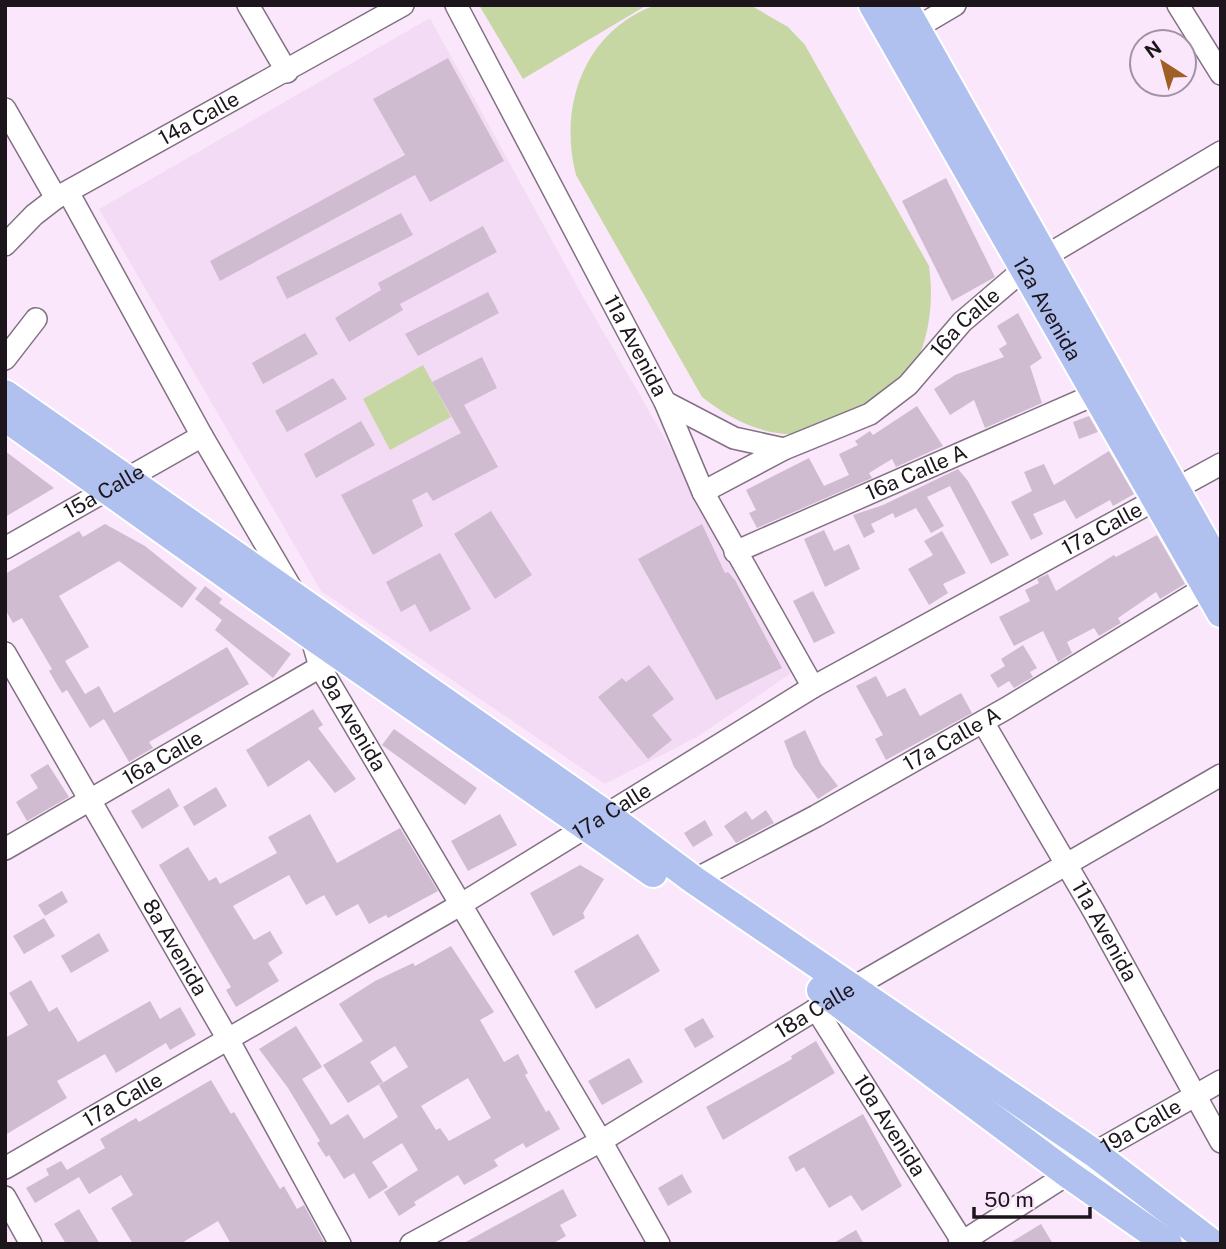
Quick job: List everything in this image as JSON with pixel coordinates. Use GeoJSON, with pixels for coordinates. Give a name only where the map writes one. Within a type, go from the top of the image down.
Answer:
{"type":"FeatureCollection","features":[{"type":"Feature","properties":{"kind":"main road","name":"12a Avenida"},"geometry":{"type":"LineString","coordinates":[[873,5],[1034,263],[1213,578],[1221,612]]}},
{"type":"Feature","properties":{"kind":"main road","name":"12a Avenida"},"geometry":{"type":"LineString","coordinates":[[910,17],[1034,263],[1096,394],[1166,495]]}},
{"type":"Feature","properties":{"kind":"main road"},"geometry":{"type":"LineString","coordinates":[[5,394],[116,485],[312,636],[598,822],[694,880],[833,999],[1094,1153],[1213,1244]]}},
{"type":"Feature","properties":{"kind":"main road"},"geometry":{"type":"LineString","coordinates":[[5,417],[299,601],[1068,1174],[1168,1244]]}},
{"type":"Feature","properties":{"kind":"street"},"geometry":{"type":"LineString","coordinates":[[247,5],[287,72]]}},
{"type":"Feature","properties":{"kind":"street","name":"14a Calle"},"geometry":{"type":"LineString","coordinates":[[5,245],[34,215],[62,195],[403,5]]}},
{"type":"Feature","properties":{"kind":"street","name":"11a Avenida"},"geometry":{"type":"LineString","coordinates":[[456,5],[665,402],[703,492],[813,687]]}},
{"type":"Feature","properties":{"kind":"street"},"geometry":{"type":"LineString","coordinates":[[910,17],[955,5]]}},
{"type":"Feature","properties":{"kind":"street"},"geometry":{"type":"LineString","coordinates":[[1178,5],[1221,74]]}},
{"type":"Feature","properties":{"kind":"street","name":"9a Avenida"},"geometry":{"type":"LineString","coordinates":[[5,108],[62,195],[299,601],[320,667],[601,1141],[659,1244]]}},
{"type":"Feature","properties":{"kind":"street","name":"16a Calle"},"geometry":{"type":"LineString","coordinates":[[703,492],[784,449],[870,414],[908,386],[962,322],[1034,263],[1221,152]]}},
{"type":"Feature","properties":{"kind":"street"},"geometry":{"type":"LineString","coordinates":[[5,359],[36,319]]}},
{"type":"Feature","properties":{"kind":"street","name":"16a Calle A"},"geometry":{"type":"LineString","coordinates":[[735,552],[1096,394]]}},
{"type":"Feature","properties":{"kind":"street"},"geometry":{"type":"LineString","coordinates":[[665,402],[734,438],[784,449]]}},
{"type":"Feature","properties":{"kind":"street","name":"15a Calle"},"geometry":{"type":"LineString","coordinates":[[5,548],[202,436]]}},
{"type":"Feature","properties":{"kind":"street","name":"17a Calle"},"geometry":{"type":"LineString","coordinates":[[5,1168],[229,1041],[460,905],[813,687],[1221,464]]}},
{"type":"Feature","properties":{"kind":"street","name":"17a Calle A"},"geometry":{"type":"LineString","coordinates":[[694,880],[816,816],[983,722],[1213,578]]}},
{"type":"Feature","properties":{"kind":"street","name":"8a Avenida"},"geometry":{"type":"LineString","coordinates":[[5,653],[229,1041],[340,1244]]}},
{"type":"Feature","properties":{"kind":"street","name":"16a Calle"},"geometry":{"type":"LineString","coordinates":[[5,849],[320,667]]}},
{"type":"Feature","properties":{"kind":"street","name":"11a Avenida"},"geometry":{"type":"LineString","coordinates":[[983,722],[1066,863],[1221,1142]]}},
{"type":"Feature","properties":{"kind":"street","name":"18a Calle"},"geometry":{"type":"LineString","coordinates":[[411,1244],[601,1141],[833,999],[1221,775]]}},
{"type":"Feature","properties":{"kind":"street","name":"10a Avenida"},"geometry":{"type":"LineString","coordinates":[[833,999],[962,1243]]}},
{"type":"Feature","properties":{"kind":"street","name":"19a Calle"},"geometry":{"type":"LineString","coordinates":[[962,1243],[1068,1174],[1094,1153],[1221,1081]]}},
{"type":"Feature","properties":{"kind":"street"},"geometry":{"type":"LineString","coordinates":[[5,1197],[32,1244]]}},
{"type":"Feature","properties":{"kind":"shaded area"},"geometry":{"type":"Polygon","coordinates":[[[430,18],[582,295],[715,525],[793,672],[697,737],[605,784],[321,591],[99,209],[430,18]]]}},
{"type":"Feature","properties":{"kind":"green space"},"geometry":{"type":"Polygon","coordinates":[[[479,5],[647,5],[523,79],[479,5]]]}},
{"type":"Feature","properties":{"kind":"green space"},"geometry":{"type":"Polygon","coordinates":[[[656,5],[750,5],[788,27],[805,45],[929,266],[931,299],[927,333],[922,350],[906,379],[884,398],[818,430],[792,434],[764,430],[738,420],[702,397],[576,175],[571,149],[571,123],[574,98],[582,74],[594,52],[611,33],[631,17],[656,5]]]}},
{"type":"Feature","properties":{"kind":"green space"},"geometry":{"type":"Polygon","coordinates":[[[423,365],[451,417],[390,450],[363,399],[423,365]]]}},
{"type":"Feature","properties":{"kind":"building"},"geometry":{"type":"Polygon","coordinates":[[[448,58],[504,161],[430,202],[415,175],[220,281],[210,261],[405,155],[373,99],[448,58]]]}},
{"type":"Feature","properties":{"kind":"building"},"geometry":{"type":"Polygon","coordinates":[[[946,178],[995,277],[952,301],[902,201],[946,178]]]}},
{"type":"Feature","properties":{"kind":"building"},"geometry":{"type":"Polygon","coordinates":[[[401,213],[413,235],[287,299],[276,277],[401,213]]]}},
{"type":"Feature","properties":{"kind":"building"},"geometry":{"type":"Polygon","coordinates":[[[483,226],[497,252],[400,304],[403,310],[349,342],[335,318],[381,290],[378,283],[483,226]]]}},
{"type":"Feature","properties":{"kind":"building"},"geometry":{"type":"Polygon","coordinates":[[[488,292],[499,313],[418,356],[405,334],[488,292]]]}},
{"type":"Feature","properties":{"kind":"building"},"geometry":{"type":"Polygon","coordinates":[[[1018,313],[1042,358],[1030,366],[1042,403],[985,428],[974,400],[950,415],[934,389],[955,375],[1004,357],[999,349],[1007,344],[997,326],[1018,313]]]}},
{"type":"Feature","properties":{"kind":"building"},"geometry":{"type":"Polygon","coordinates":[[[305,333],[318,354],[263,384],[252,363],[305,333]]]}},
{"type":"Feature","properties":{"kind":"building"},"geometry":{"type":"Polygon","coordinates":[[[482,357],[497,388],[464,405],[498,467],[433,501],[427,492],[412,500],[423,526],[373,555],[341,495],[461,433],[432,382],[482,357]]]}},
{"type":"Feature","properties":{"kind":"building"},"geometry":{"type":"Polygon","coordinates":[[[333,378],[347,399],[287,432],[275,411],[333,378]]]}},
{"type":"Feature","properties":{"kind":"building"},"geometry":{"type":"Polygon","coordinates":[[[917,406],[943,446],[896,467],[892,459],[869,473],[872,478],[757,528],[749,513],[756,510],[746,490],[809,458],[824,486],[849,475],[839,454],[858,445],[855,441],[870,431],[873,435],[917,406]]]}},
{"type":"Feature","properties":{"kind":"building"},"geometry":{"type":"Polygon","coordinates":[[[1089,416],[1098,432],[1079,439],[1073,422],[1089,416]]]}},
{"type":"Feature","properties":{"kind":"building"},"geometry":{"type":"Polygon","coordinates":[[[361,421],[375,445],[316,478],[304,454],[361,421]]]}},
{"type":"Feature","properties":{"kind":"building"},"geometry":{"type":"Polygon","coordinates":[[[5,451],[54,488],[5,517],[5,451]]]}},
{"type":"Feature","properties":{"kind":"building"},"geometry":{"type":"Polygon","coordinates":[[[1109,451],[1134,494],[1113,506],[1110,500],[1076,519],[1065,500],[1033,514],[1043,534],[1031,540],[1011,502],[1032,491],[1024,472],[1044,464],[1054,485],[1109,451]]]}},
{"type":"Feature","properties":{"kind":"building"},"geometry":{"type":"Polygon","coordinates":[[[958,469],[968,481],[1009,555],[991,564],[950,486],[927,497],[944,526],[931,533],[916,508],[895,518],[893,513],[871,524],[875,532],[864,538],[853,515],[883,505],[958,469]]]}},
{"type":"Feature","properties":{"kind":"building"},"geometry":{"type":"Polygon","coordinates":[[[491,511],[532,575],[495,599],[454,534],[491,511]]]}},
{"type":"Feature","properties":{"kind":"building"},"geometry":{"type":"Polygon","coordinates":[[[105,524],[145,546],[197,588],[182,608],[119,561],[59,596],[89,647],[65,661],[85,694],[99,686],[114,713],[227,647],[249,684],[149,742],[153,748],[129,762],[104,719],[90,728],[67,690],[62,693],[49,671],[52,669],[22,618],[13,623],[5,609],[5,574],[79,531],[83,537],[105,524]]]}},
{"type":"Feature","properties":{"kind":"building"},"geometry":{"type":"Polygon","coordinates":[[[702,524],[725,573],[728,572],[735,580],[782,668],[716,700],[638,559],[702,524]]]}},
{"type":"Feature","properties":{"kind":"building"},"geometry":{"type":"Polygon","coordinates":[[[824,530],[834,551],[849,544],[860,569],[825,587],[804,539],[824,530]]]}},
{"type":"Feature","properties":{"kind":"building"},"geometry":{"type":"Polygon","coordinates":[[[942,531],[966,573],[943,584],[948,593],[929,605],[908,569],[933,555],[924,541],[942,531]]]}},
{"type":"Feature","properties":{"kind":"building"},"geometry":{"type":"Polygon","coordinates":[[[1157,535],[1185,584],[1160,599],[1156,592],[1118,618],[1121,623],[1099,636],[1094,628],[1067,642],[1072,653],[1058,662],[1043,631],[1014,646],[999,617],[1030,601],[1025,590],[1039,583],[1037,579],[1048,574],[1056,591],[1114,555],[1116,557],[1157,535]]]}},
{"type":"Feature","properties":{"kind":"building"},"geometry":{"type":"Polygon","coordinates":[[[440,553],[471,609],[430,632],[415,604],[401,612],[386,582],[440,553]]]}},
{"type":"Feature","properties":{"kind":"building"},"geometry":{"type":"Polygon","coordinates":[[[205,586],[222,599],[219,603],[291,654],[273,678],[215,630],[222,620],[195,599],[205,586]]]}},
{"type":"Feature","properties":{"kind":"building"},"geometry":{"type":"Polygon","coordinates":[[[813,591],[835,633],[814,643],[793,601],[813,591]]]}},
{"type":"Feature","properties":{"kind":"building"},"geometry":{"type":"Polygon","coordinates":[[[1023,645],[1037,668],[1030,672],[1033,677],[1014,688],[1009,681],[998,688],[990,675],[1005,666],[1001,659],[1023,645]]]}},
{"type":"Feature","properties":{"kind":"building"},"geometry":{"type":"Polygon","coordinates":[[[649,665],[674,699],[652,715],[672,740],[648,759],[598,697],[622,678],[626,682],[649,665]]]}},
{"type":"Feature","properties":{"kind":"building"},"geometry":{"type":"Polygon","coordinates":[[[876,676],[887,697],[905,688],[920,716],[961,693],[972,713],[886,760],[875,739],[883,735],[856,686],[876,676]]]}},
{"type":"Feature","properties":{"kind":"building"},"geometry":{"type":"Polygon","coordinates":[[[313,709],[323,725],[318,728],[356,779],[335,793],[309,760],[268,787],[246,750],[313,709]]]}},
{"type":"Feature","properties":{"kind":"building"},"geometry":{"type":"Polygon","coordinates":[[[394,729],[477,788],[465,805],[382,745],[394,729]]]}},
{"type":"Feature","properties":{"kind":"building"},"geometry":{"type":"Polygon","coordinates":[[[805,730],[821,764],[838,786],[818,799],[794,767],[784,741],[805,730]]]}},
{"type":"Feature","properties":{"kind":"building"},"geometry":{"type":"Polygon","coordinates":[[[48,764],[69,797],[27,821],[16,802],[38,788],[30,775],[48,764]]]}},
{"type":"Feature","properties":{"kind":"building"},"geometry":{"type":"Polygon","coordinates":[[[216,787],[227,806],[194,826],[183,807],[216,787]]]}},
{"type":"Feature","properties":{"kind":"building"},"geometry":{"type":"Polygon","coordinates":[[[169,788],[179,806],[142,829],[131,811],[169,788]]]}},
{"type":"Feature","properties":{"kind":"building"},"geometry":{"type":"Polygon","coordinates":[[[766,810],[774,823],[736,843],[724,826],[746,811],[752,820],[766,810]]]}},
{"type":"Feature","properties":{"kind":"building"},"geometry":{"type":"Polygon","coordinates":[[[310,814],[337,863],[400,828],[438,891],[388,918],[386,915],[369,924],[358,904],[336,916],[324,895],[306,905],[289,875],[233,906],[254,940],[270,931],[283,953],[268,963],[279,981],[236,1007],[226,990],[231,987],[159,865],[188,847],[209,881],[216,877],[220,884],[277,853],[268,837],[310,814]]]}},
{"type":"Feature","properties":{"kind":"building"},"geometry":{"type":"Polygon","coordinates":[[[500,814],[517,845],[468,871],[451,841],[500,814]]]}},
{"type":"Feature","properties":{"kind":"building"},"geometry":{"type":"Polygon","coordinates":[[[705,820],[713,835],[693,847],[684,833],[705,820]]]}},
{"type":"Feature","properties":{"kind":"building"},"geometry":{"type":"Polygon","coordinates":[[[580,865],[604,879],[583,913],[585,918],[553,936],[530,893],[580,865]]]}},
{"type":"Feature","properties":{"kind":"building"},"geometry":{"type":"Polygon","coordinates":[[[62,891],[68,902],[45,916],[38,905],[62,891]]]}},
{"type":"Feature","properties":{"kind":"building"},"geometry":{"type":"Polygon","coordinates":[[[44,918],[55,936],[24,954],[13,936],[44,918]]]}},
{"type":"Feature","properties":{"kind":"building"},"geometry":{"type":"Polygon","coordinates":[[[99,933],[109,951],[71,973],[61,956],[99,933]]]}},
{"type":"Feature","properties":{"kind":"building"},"geometry":{"type":"Polygon","coordinates":[[[638,934],[660,971],[596,1009],[574,971],[638,934]]]}},
{"type":"Feature","properties":{"kind":"building"},"geometry":{"type":"Polygon","coordinates":[[[451,946],[494,1012],[480,1020],[504,1062],[518,1054],[528,1073],[525,1075],[546,1112],[549,1110],[560,1129],[526,1148],[523,1143],[494,1160],[498,1166],[464,1185],[458,1175],[414,1202],[416,1205],[399,1216],[384,1192],[418,1170],[402,1143],[372,1162],[388,1187],[369,1199],[354,1173],[344,1179],[329,1155],[326,1157],[317,1143],[320,1141],[288,1088],[259,1049],[296,1026],[322,1067],[302,1079],[331,1125],[348,1114],[364,1139],[398,1117],[379,1085],[408,1067],[395,1046],[370,1062],[383,1082],[348,1103],[323,1065],[363,1041],[339,1004],[375,981],[413,963],[415,966],[451,946]],[[468,1078],[421,1106],[436,1130],[440,1128],[449,1141],[491,1118],[468,1078]]]}},
{"type":"Feature","properties":{"kind":"building"},"geometry":{"type":"Polygon","coordinates":[[[31,980],[49,1012],[57,1007],[78,1042],[150,1001],[160,1019],[180,1007],[196,1035],[170,1050],[166,1043],[116,1073],[105,1054],[57,1081],[67,1098],[5,1135],[5,1038],[28,1025],[9,993],[31,980]]]}},
{"type":"Feature","properties":{"kind":"building"},"geometry":{"type":"Polygon","coordinates":[[[703,1018],[714,1037],[695,1048],[684,1029],[703,1018]]]}},
{"type":"Feature","properties":{"kind":"building"},"geometry":{"type":"Polygon","coordinates":[[[816,1041],[835,1073],[723,1140],[706,1107],[792,1059],[791,1056],[816,1041]]]}},
{"type":"Feature","properties":{"kind":"building"},"geometry":{"type":"Polygon","coordinates":[[[629,1058],[643,1082],[602,1105],[588,1081],[629,1058]]]}},
{"type":"Feature","properties":{"kind":"building"},"geometry":{"type":"Polygon","coordinates":[[[211,1080],[231,1114],[234,1112],[280,1189],[284,1186],[297,1209],[304,1205],[325,1244],[231,1244],[218,1221],[180,1244],[133,1244],[111,1208],[133,1195],[121,1175],[89,1194],[79,1177],[35,1203],[26,1188],[49,1175],[46,1169],[61,1161],[67,1170],[105,1148],[100,1139],[136,1118],[139,1122],[211,1080]]]}},
{"type":"Feature","properties":{"kind":"building"},"geometry":{"type":"Polygon","coordinates":[[[863,1114],[902,1186],[862,1211],[851,1195],[829,1208],[804,1167],[796,1172],[788,1157],[863,1114]]]}},
{"type":"Feature","properties":{"kind":"building"},"geometry":{"type":"Polygon","coordinates":[[[682,1174],[692,1192],[668,1206],[658,1188],[682,1174]]]}},
{"type":"Feature","properties":{"kind":"building"},"geometry":{"type":"Polygon","coordinates":[[[563,1189],[577,1216],[560,1225],[566,1236],[552,1244],[462,1244],[563,1189]]]}},
{"type":"Feature","properties":{"kind":"building"},"geometry":{"type":"Polygon","coordinates":[[[79,1209],[100,1244],[66,1244],[54,1224],[79,1209]]]}},
{"type":"Feature","properties":{"kind":"building"},"geometry":{"type":"Polygon","coordinates":[[[1041,1224],[1053,1244],[1008,1244],[1041,1224]]]}},
{"type":"Feature","properties":{"kind":"building"},"geometry":{"type":"Polygon","coordinates":[[[856,1230],[864,1244],[832,1244],[856,1230]]]}}]}
